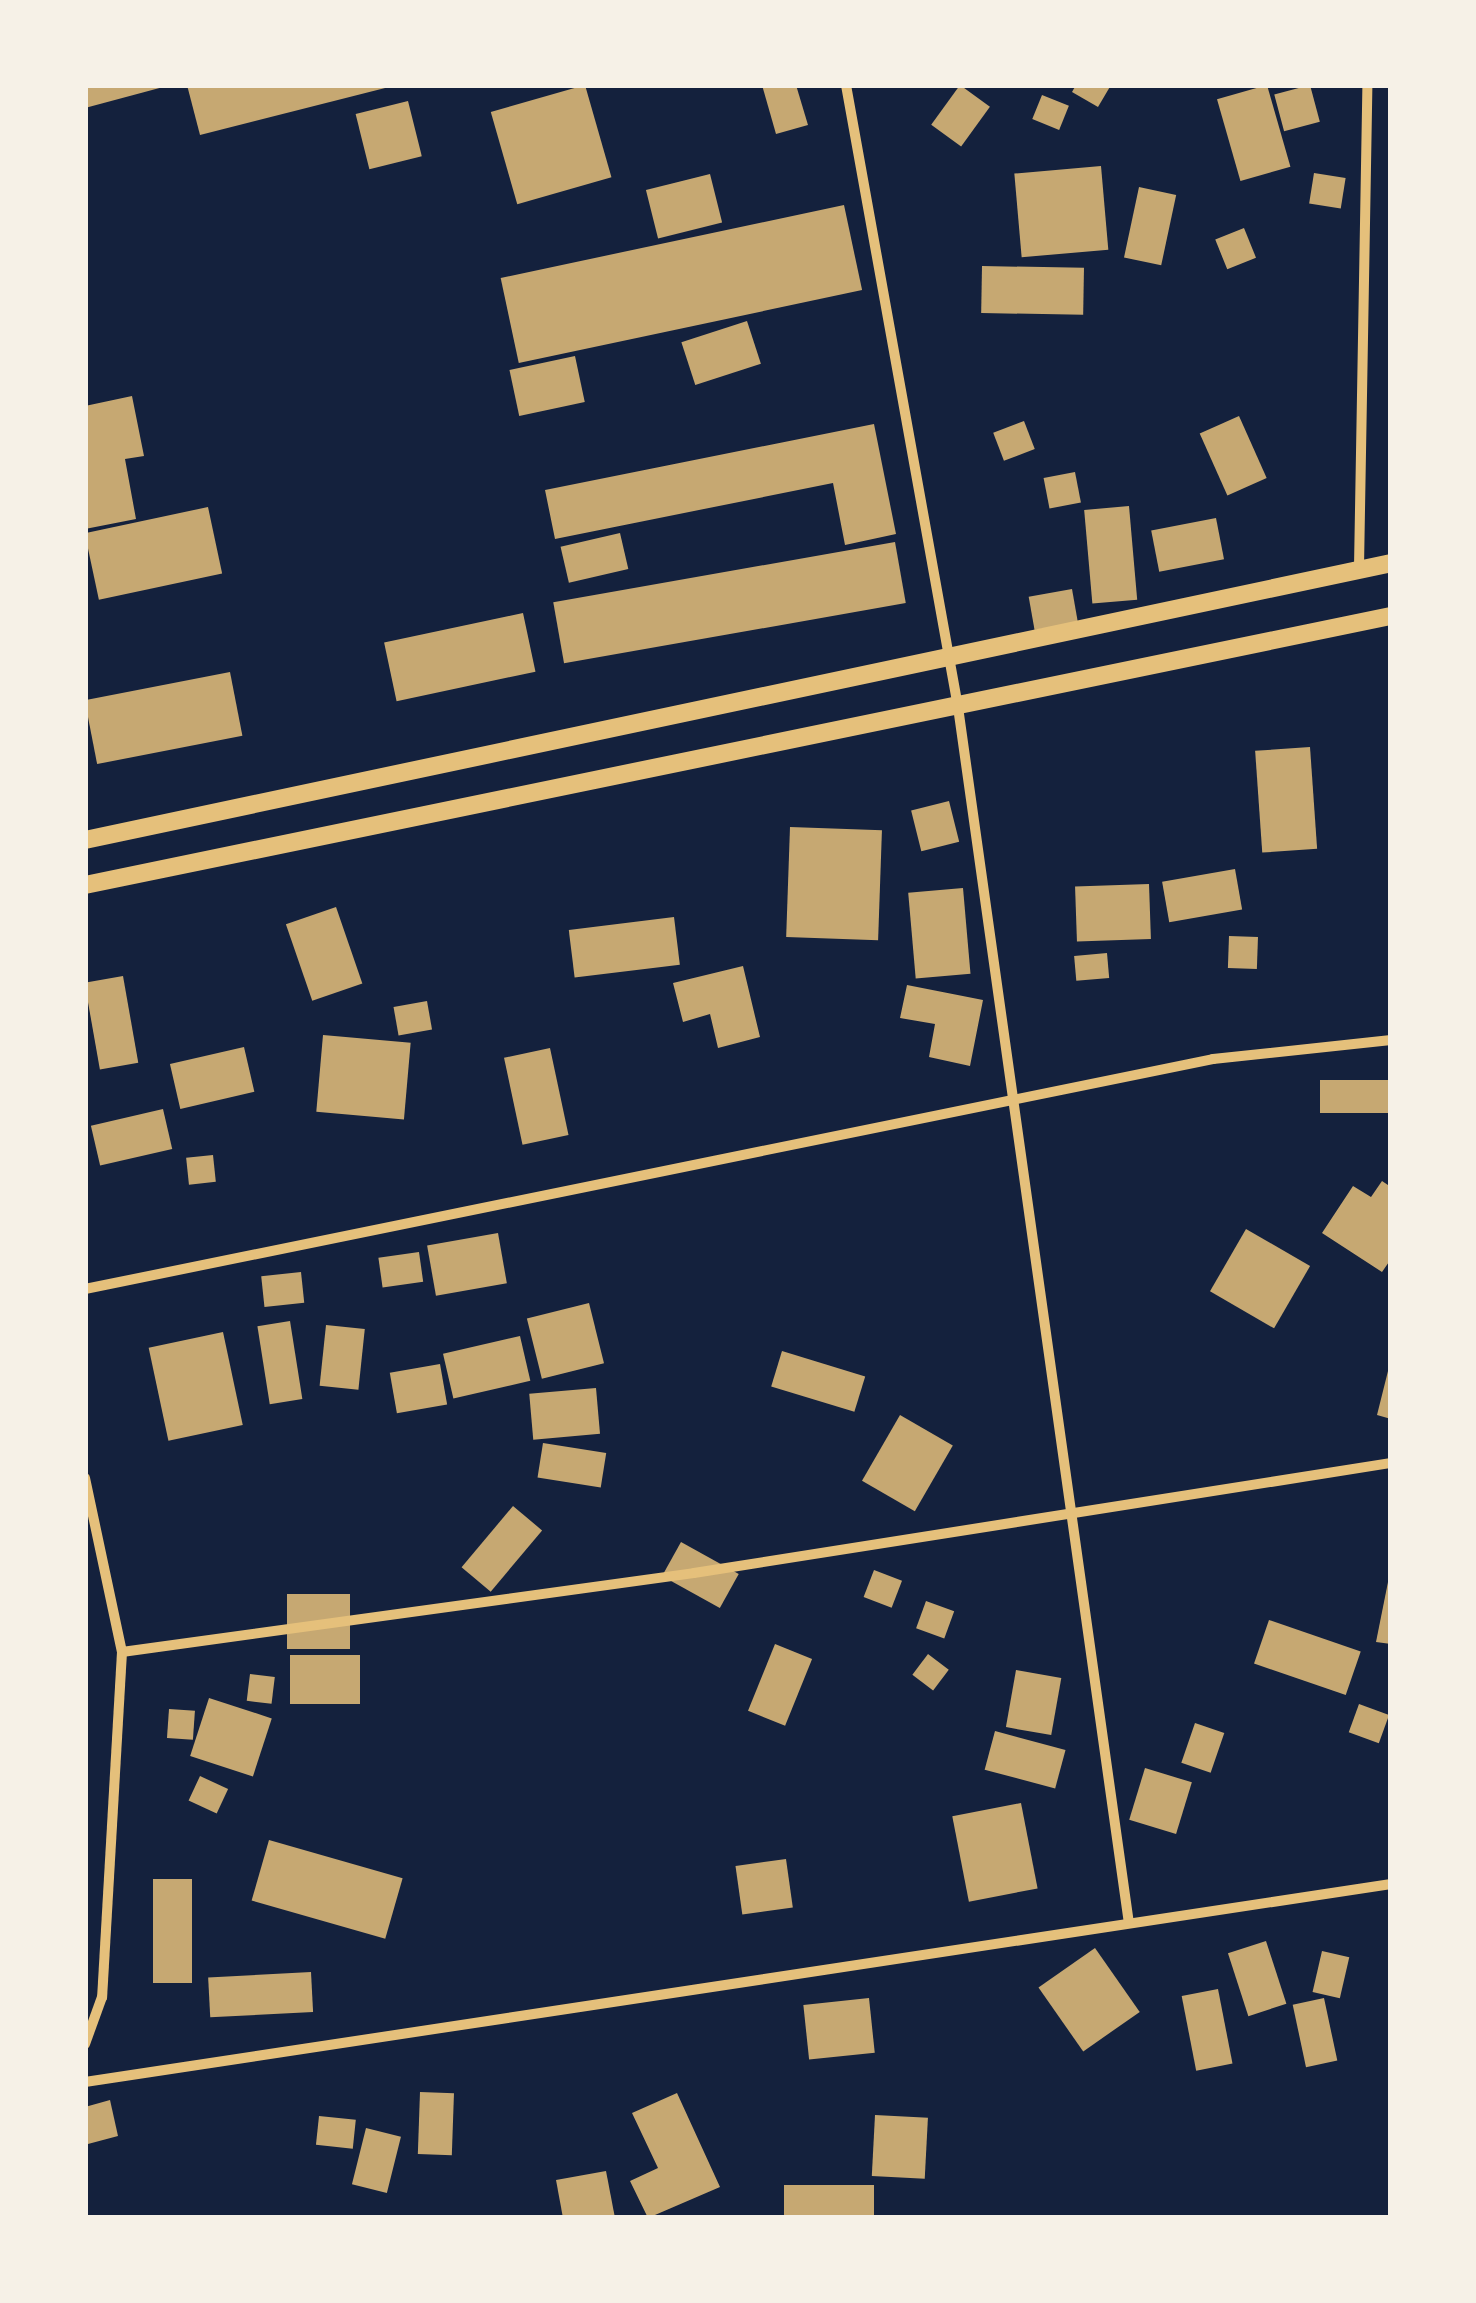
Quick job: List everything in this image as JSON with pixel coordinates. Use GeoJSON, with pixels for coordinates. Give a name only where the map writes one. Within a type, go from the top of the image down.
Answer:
{"type":"FeatureCollection","features":[{"type":"Feature","properties":{"kind":"street"},"geometry":{"type":"LineString","coordinates":[[846,85],[958,707],[1129,1924]]}},
{"type":"Feature","properties":{"kind":"street"},"geometry":{"type":"LineString","coordinates":[[1359,567],[1367,85]]}},
{"type":"Feature","properties":{"kind":"street"},"geometry":{"type":"LineString","coordinates":[[85,840],[1391,563]]}},
{"type":"Feature","properties":{"kind":"street"},"geometry":{"type":"LineString","coordinates":[[85,885],[1391,616]]}},
{"type":"Feature","properties":{"kind":"street"},"geometry":{"type":"LineString","coordinates":[[85,1289],[1214,1059],[1391,1040]]}},
{"type":"Feature","properties":{"kind":"street"},"geometry":{"type":"LineString","coordinates":[[122,1652],[1073,1514],[1391,1463]]}},
{"type":"Feature","properties":{"kind":"street"},"geometry":{"type":"LineString","coordinates":[[85,1478],[122,1652],[102,1997],[85,2044]]}},
{"type":"Feature","properties":{"kind":"street"},"geometry":{"type":"LineString","coordinates":[[85,2082],[1391,1884]]}},
{"type":"Feature","properties":{"kind":"building"},"geometry":{"type":"Polygon","coordinates":[[[85,85],[167,85],[167,86],[85,108],[85,85]]]}},
{"type":"Feature","properties":{"kind":"building"},"geometry":{"type":"Polygon","coordinates":[[[187,85],[393,85],[393,86],[200,135],[187,85]]]}},
{"type":"Feature","properties":{"kind":"building"},"geometry":{"type":"Polygon","coordinates":[[[585,85],[611,177],[517,204],[491,112],[585,85]]]}},
{"type":"Feature","properties":{"kind":"building"},"geometry":{"type":"Polygon","coordinates":[[[762,85],[796,85],[808,125],[776,134],[762,85]]]}},
{"type":"Feature","properties":{"kind":"building"},"geometry":{"type":"Polygon","coordinates":[[[960,85],[990,107],[961,146],[931,125],[960,85]]]}},
{"type":"Feature","properties":{"kind":"building"},"geometry":{"type":"Polygon","coordinates":[[[1076,85],[1111,85],[1098,107],[1072,92],[1076,85]]]}},
{"type":"Feature","properties":{"kind":"building"},"geometry":{"type":"Polygon","coordinates":[[[1267,85],[1290,167],[1240,181],[1217,99],[1267,85]]]}},
{"type":"Feature","properties":{"kind":"building"},"geometry":{"type":"Polygon","coordinates":[[[1310,85],[1320,122],[1284,131],[1274,95],[1310,85]]]}},
{"type":"Feature","properties":{"kind":"building"},"geometry":{"type":"Polygon","coordinates":[[[1042,95],[1069,106],[1059,130],[1032,119],[1042,95]]]}},
{"type":"Feature","properties":{"kind":"building"},"geometry":{"type":"Polygon","coordinates":[[[408,101],[422,156],[369,169],[356,114],[408,101]]]}},
{"type":"Feature","properties":{"kind":"building"},"geometry":{"type":"Polygon","coordinates":[[[1101,166],[1108,250],[1022,257],[1014,174],[1101,166]]]}},
{"type":"Feature","properties":{"kind":"building"},"geometry":{"type":"Polygon","coordinates":[[[1314,173],[1346,178],[1341,209],[1309,204],[1314,173]]]}},
{"type":"Feature","properties":{"kind":"building"},"geometry":{"type":"Polygon","coordinates":[[[710,174],[722,223],[658,238],[646,190],[710,174]]]}},
{"type":"Feature","properties":{"kind":"building"},"geometry":{"type":"Polygon","coordinates":[[[1139,187],[1176,195],[1161,265],[1124,257],[1139,187]]]}},
{"type":"Feature","properties":{"kind":"building"},"geometry":{"type":"Polygon","coordinates":[[[844,205],[862,290],[519,363],[501,278],[844,205]]]}},
{"type":"Feature","properties":{"kind":"building"},"geometry":{"type":"Polygon","coordinates":[[[1244,228],[1256,258],[1227,269],[1215,240],[1244,228]]]}},
{"type":"Feature","properties":{"kind":"building"},"geometry":{"type":"Polygon","coordinates":[[[982,266],[1084,268],[1083,315],[981,313],[982,266]]]}},
{"type":"Feature","properties":{"kind":"building"},"geometry":{"type":"Polygon","coordinates":[[[747,321],[761,364],[695,385],[681,342],[747,321]]]}},
{"type":"Feature","properties":{"kind":"building"},"geometry":{"type":"Polygon","coordinates":[[[575,356],[585,402],[519,416],[509,370],[575,356]]]}},
{"type":"Feature","properties":{"kind":"building"},"geometry":{"type":"Polygon","coordinates":[[[132,396],[144,456],[125,459],[136,519],[85,529],[85,406],[132,396]]]}},
{"type":"Feature","properties":{"kind":"building"},"geometry":{"type":"Polygon","coordinates":[[[1239,416],[1267,478],[1227,496],[1200,433],[1239,416]]]}},
{"type":"Feature","properties":{"kind":"building"},"geometry":{"type":"Polygon","coordinates":[[[1024,421],[1035,449],[1004,461],[993,433],[1024,421]]]}},
{"type":"Feature","properties":{"kind":"building"},"geometry":{"type":"Polygon","coordinates":[[[874,424],[896,534],[845,545],[833,483],[555,539],[545,490],[874,424]]]}},
{"type":"Feature","properties":{"kind":"building"},"geometry":{"type":"Polygon","coordinates":[[[1075,472],[1081,502],[1050,509],[1044,478],[1075,472]]]}},
{"type":"Feature","properties":{"kind":"building"},"geometry":{"type":"Polygon","coordinates":[[[1129,506],[1137,600],[1092,604],[1084,510],[1129,506]]]}},
{"type":"Feature","properties":{"kind":"building"},"geometry":{"type":"Polygon","coordinates":[[[208,507],[222,574],[99,600],[85,533],[208,507]]]}},
{"type":"Feature","properties":{"kind":"building"},"geometry":{"type":"Polygon","coordinates":[[[1216,518],[1224,559],[1159,572],[1151,531],[1216,518]]]}},
{"type":"Feature","properties":{"kind":"building"},"geometry":{"type":"Polygon","coordinates":[[[620,533],[628,569],[569,583],[561,547],[620,533]]]}},
{"type":"Feature","properties":{"kind":"building"},"geometry":{"type":"Polygon","coordinates":[[[895,542],[906,603],[564,663],[553,602],[895,542]]]}},
{"type":"Feature","properties":{"kind":"building"},"geometry":{"type":"Polygon","coordinates":[[[1072,589],[1078,622],[1035,630],[1029,597],[1072,589]]]}},
{"type":"Feature","properties":{"kind":"building"},"geometry":{"type":"Polygon","coordinates":[[[523,613],[535,672],[397,701],[384,643],[523,613]]]}},
{"type":"Feature","properties":{"kind":"building"},"geometry":{"type":"Polygon","coordinates":[[[230,672],[242,736],[97,764],[85,700],[230,672]]]}},
{"type":"Feature","properties":{"kind":"building"},"geometry":{"type":"Polygon","coordinates":[[[1310,747],[1317,849],[1262,853],[1255,751],[1310,747]]]}},
{"type":"Feature","properties":{"kind":"building"},"geometry":{"type":"Polygon","coordinates":[[[949,801],[959,842],[921,851],[911,810],[949,801]]]}},
{"type":"Feature","properties":{"kind":"building"},"geometry":{"type":"Polygon","coordinates":[[[790,827],[882,830],[878,940],[786,937],[790,827]]]}},
{"type":"Feature","properties":{"kind":"building"},"geometry":{"type":"Polygon","coordinates":[[[1235,869],[1242,909],[1169,922],[1162,882],[1235,869]]]}},
{"type":"Feature","properties":{"kind":"building"},"geometry":{"type":"Polygon","coordinates":[[[1149,884],[1151,939],[1077,942],[1075,887],[1149,884]]]}},
{"type":"Feature","properties":{"kind":"building"},"geometry":{"type":"Polygon","coordinates":[[[963,888],[970,974],[916,978],[908,893],[963,888]]]}},
{"type":"Feature","properties":{"kind":"building"},"geometry":{"type":"Polygon","coordinates":[[[336,907],[362,984],[312,1001],[286,924],[336,907]]]}},
{"type":"Feature","properties":{"kind":"building"},"geometry":{"type":"Polygon","coordinates":[[[674,917],[680,965],[575,978],[569,930],[674,917]]]}},
{"type":"Feature","properties":{"kind":"building"},"geometry":{"type":"Polygon","coordinates":[[[1229,936],[1258,937],[1257,969],[1228,968],[1229,936]]]}},
{"type":"Feature","properties":{"kind":"building"},"geometry":{"type":"Polygon","coordinates":[[[1107,953],[1109,978],[1076,981],[1074,956],[1107,953]]]}},
{"type":"Feature","properties":{"kind":"building"},"geometry":{"type":"Polygon","coordinates":[[[743,966],[760,1037],[718,1048],[710,1014],[683,1022],[673,983],[743,966]]]}},
{"type":"Feature","properties":{"kind":"building"},"geometry":{"type":"Polygon","coordinates":[[[123,976],[138,1063],[100,1069],[85,983],[123,976]]]}},
{"type":"Feature","properties":{"kind":"building"},"geometry":{"type":"Polygon","coordinates":[[[907,985],[983,1000],[970,1066],[929,1057],[935,1024],[900,1018],[907,985]]]}},
{"type":"Feature","properties":{"kind":"building"},"geometry":{"type":"Polygon","coordinates":[[[427,1001],[432,1030],[399,1035],[394,1007],[427,1001]]]}},
{"type":"Feature","properties":{"kind":"building"},"geometry":{"type":"Polygon","coordinates":[[[323,1035],[411,1043],[404,1119],[316,1112],[323,1035]]]}},
{"type":"Feature","properties":{"kind":"building"},"geometry":{"type":"Polygon","coordinates":[[[244,1047],[254,1092],[180,1109],[170,1064],[244,1047]]]}},
{"type":"Feature","properties":{"kind":"building"},"geometry":{"type":"Polygon","coordinates":[[[550,1048],[569,1135],[523,1145],[504,1058],[550,1048]]]}},
{"type":"Feature","properties":{"kind":"building"},"geometry":{"type":"Polygon","coordinates":[[[1320,1080],[1391,1080],[1391,1113],[1320,1113],[1320,1080]]]}},
{"type":"Feature","properties":{"kind":"building"},"geometry":{"type":"Polygon","coordinates":[[[163,1109],[172,1149],[100,1166],[91,1126],[163,1109]]]}},
{"type":"Feature","properties":{"kind":"building"},"geometry":{"type":"Polygon","coordinates":[[[213,1155],[216,1182],[189,1185],[186,1158],[213,1155]]]}},
{"type":"Feature","properties":{"kind":"building"},"geometry":{"type":"Polygon","coordinates":[[[1382,1181],[1391,1187],[1391,1259],[1382,1272],[1322,1233],[1353,1186],[1371,1197],[1382,1181]]]}},
{"type":"Feature","properties":{"kind":"building"},"geometry":{"type":"Polygon","coordinates":[[[1246,1229],[1310,1266],[1274,1328],[1210,1291],[1246,1229]]]}},
{"type":"Feature","properties":{"kind":"building"},"geometry":{"type":"Polygon","coordinates":[[[498,1233],[507,1283],[436,1296],[427,1246],[498,1233]]]}},
{"type":"Feature","properties":{"kind":"building"},"geometry":{"type":"Polygon","coordinates":[[[419,1252],[423,1282],[383,1287],[378,1258],[419,1252]]]}},
{"type":"Feature","properties":{"kind":"building"},"geometry":{"type":"Polygon","coordinates":[[[301,1272],[304,1303],[264,1307],[261,1276],[301,1272]]]}},
{"type":"Feature","properties":{"kind":"building"},"geometry":{"type":"Polygon","coordinates":[[[589,1303],[604,1363],[542,1379],[527,1318],[589,1303]]]}},
{"type":"Feature","properties":{"kind":"building"},"geometry":{"type":"Polygon","coordinates":[[[290,1321],[302,1399],[270,1404],[257,1326],[290,1321]]]}},
{"type":"Feature","properties":{"kind":"building"},"geometry":{"type":"Polygon","coordinates":[[[326,1325],[365,1329],[358,1390],[320,1386],[326,1325]]]}},
{"type":"Feature","properties":{"kind":"building"},"geometry":{"type":"Polygon","coordinates":[[[223,1332],[243,1425],[168,1441],[149,1348],[223,1332]]]}},
{"type":"Feature","properties":{"kind":"building"},"geometry":{"type":"Polygon","coordinates":[[[520,1336],[530,1381],[453,1399],[443,1354],[520,1336]]]}},
{"type":"Feature","properties":{"kind":"building"},"geometry":{"type":"Polygon","coordinates":[[[782,1351],[865,1376],[854,1412],[771,1386],[782,1351]]]}},
{"type":"Feature","properties":{"kind":"building"},"geometry":{"type":"Polygon","coordinates":[[[1391,1359],[1391,1419],[1377,1415],[1391,1359]]]}},
{"type":"Feature","properties":{"kind":"building"},"geometry":{"type":"Polygon","coordinates":[[[440,1364],[447,1404],[397,1413],[390,1373],[440,1364]]]}},
{"type":"Feature","properties":{"kind":"building"},"geometry":{"type":"Polygon","coordinates":[[[596,1388],[600,1434],[533,1440],[529,1394],[596,1388]]]}},
{"type":"Feature","properties":{"kind":"building"},"geometry":{"type":"Polygon","coordinates":[[[900,1415],[953,1446],[915,1511],[862,1481],[900,1415]]]}},
{"type":"Feature","properties":{"kind":"building"},"geometry":{"type":"Polygon","coordinates":[[[543,1443],[606,1453],[601,1488],[538,1478],[543,1443]]]}},
{"type":"Feature","properties":{"kind":"building"},"geometry":{"type":"Polygon","coordinates":[[[513,1506],[542,1530],[491,1592],[462,1567],[513,1506]]]}},
{"type":"Feature","properties":{"kind":"building"},"geometry":{"type":"Polygon","coordinates":[[[681,1542],[739,1574],[720,1608],[662,1576],[681,1542]]]}},
{"type":"Feature","properties":{"kind":"building"},"geometry":{"type":"Polygon","coordinates":[[[1391,1567],[1391,1644],[1376,1642],[1391,1567]]]}},
{"type":"Feature","properties":{"kind":"building"},"geometry":{"type":"Polygon","coordinates":[[[874,1570],[902,1581],[892,1608],[864,1597],[874,1570]]]}},
{"type":"Feature","properties":{"kind":"building"},"geometry":{"type":"Polygon","coordinates":[[[287,1594],[350,1594],[350,1649],[287,1649],[287,1594]]]}},
{"type":"Feature","properties":{"kind":"building"},"geometry":{"type":"Polygon","coordinates":[[[926,1601],[954,1611],[944,1639],[916,1628],[926,1601]]]}},
{"type":"Feature","properties":{"kind":"building"},"geometry":{"type":"Polygon","coordinates":[[[1269,1620],[1361,1652],[1346,1695],[1254,1663],[1269,1620]]]}},
{"type":"Feature","properties":{"kind":"building"},"geometry":{"type":"Polygon","coordinates":[[[775,1644],[812,1659],[785,1726],[748,1711],[775,1644]]]}},
{"type":"Feature","properties":{"kind":"building"},"geometry":{"type":"Polygon","coordinates":[[[928,1654],[949,1670],[933,1690],[912,1675],[928,1654]]]}},
{"type":"Feature","properties":{"kind":"building"},"geometry":{"type":"Polygon","coordinates":[[[290,1655],[360,1655],[360,1704],[290,1704],[290,1655]]]}},
{"type":"Feature","properties":{"kind":"building"},"geometry":{"type":"Polygon","coordinates":[[[1016,1670],[1061,1678],[1051,1735],[1006,1727],[1016,1670]]]}},
{"type":"Feature","properties":{"kind":"building"},"geometry":{"type":"Polygon","coordinates":[[[250,1674],[275,1677],[272,1704],[247,1701],[250,1674]]]}},
{"type":"Feature","properties":{"kind":"building"},"geometry":{"type":"Polygon","coordinates":[[[209,1698],[272,1718],[253,1776],[190,1756],[209,1698]]]}},
{"type":"Feature","properties":{"kind":"building"},"geometry":{"type":"Polygon","coordinates":[[[1359,1704],[1389,1715],[1379,1743],[1349,1732],[1359,1704]]]}},
{"type":"Feature","properties":{"kind":"building"},"geometry":{"type":"Polygon","coordinates":[[[169,1709],[195,1711],[193,1740],[167,1738],[169,1709]]]}},
{"type":"Feature","properties":{"kind":"building"},"geometry":{"type":"Polygon","coordinates":[[[1195,1723],[1224,1733],[1211,1773],[1181,1763],[1195,1723]]]}},
{"type":"Feature","properties":{"kind":"building"},"geometry":{"type":"Polygon","coordinates":[[[995,1731],[1066,1750],[1055,1789],[985,1770],[995,1731]]]}},
{"type":"Feature","properties":{"kind":"building"},"geometry":{"type":"Polygon","coordinates":[[[1145,1768],[1192,1782],[1176,1834],[1129,1820],[1145,1768]]]}},
{"type":"Feature","properties":{"kind":"building"},"geometry":{"type":"Polygon","coordinates":[[[200,1776],[228,1789],[217,1814],[189,1800],[200,1776]]]}},
{"type":"Feature","properties":{"kind":"building"},"geometry":{"type":"Polygon","coordinates":[[[1021,1803],[1038,1888],[969,1902],[952,1816],[1021,1803]]]}},
{"type":"Feature","properties":{"kind":"building"},"geometry":{"type":"Polygon","coordinates":[[[269,1840],[403,1878],[385,1939],[252,1901],[269,1840]]]}},
{"type":"Feature","properties":{"kind":"building"},"geometry":{"type":"Polygon","coordinates":[[[786,1859],[793,1908],[742,1915],[735,1866],[786,1859]]]}},
{"type":"Feature","properties":{"kind":"building"},"geometry":{"type":"Polygon","coordinates":[[[153,1879],[192,1879],[192,1983],[153,1983],[153,1879]]]}},
{"type":"Feature","properties":{"kind":"building"},"geometry":{"type":"Polygon","coordinates":[[[1266,1941],[1286,2004],[1248,2016],[1228,1953],[1266,1941]]]}},
{"type":"Feature","properties":{"kind":"building"},"geometry":{"type":"Polygon","coordinates":[[[1095,1948],[1140,2012],[1083,2051],[1038,1988],[1095,1948]]]}},
{"type":"Feature","properties":{"kind":"building"},"geometry":{"type":"Polygon","coordinates":[[[1322,1951],[1349,1957],[1340,1998],[1313,1992],[1322,1951]]]}},
{"type":"Feature","properties":{"kind":"building"},"geometry":{"type":"Polygon","coordinates":[[[311,1972],[313,2012],[210,2017],[208,1977],[311,1972]]]}},
{"type":"Feature","properties":{"kind":"building"},"geometry":{"type":"Polygon","coordinates":[[[1218,1989],[1233,2064],[1196,2071],[1182,1996],[1218,1989]]]}},
{"type":"Feature","properties":{"kind":"building"},"geometry":{"type":"Polygon","coordinates":[[[869,1998],[875,2053],[809,2060],[803,2005],[869,1998]]]}},
{"type":"Feature","properties":{"kind":"building"},"geometry":{"type":"Polygon","coordinates":[[[1324,1998],[1337,2061],[1306,2067],[1293,2005],[1324,1998]]]}},
{"type":"Feature","properties":{"kind":"building"},"geometry":{"type":"Polygon","coordinates":[[[420,2092],[454,2093],[452,2155],[418,2154],[420,2092]]]}},
{"type":"Feature","properties":{"kind":"building"},"geometry":{"type":"Polygon","coordinates":[[[677,2093],[720,2187],[648,2218],[630,2181],[658,2168],[632,2113],[677,2093]]]}},
{"type":"Feature","properties":{"kind":"building"},"geometry":{"type":"Polygon","coordinates":[[[110,2100],[118,2136],[88,2144],[85,2107],[110,2100]]]}},
{"type":"Feature","properties":{"kind":"building"},"geometry":{"type":"Polygon","coordinates":[[[875,2115],[928,2118],[925,2179],[872,2176],[875,2115]]]}},
{"type":"Feature","properties":{"kind":"building"},"geometry":{"type":"Polygon","coordinates":[[[319,2116],[356,2120],[353,2149],[316,2145],[319,2116]]]}},
{"type":"Feature","properties":{"kind":"building"},"geometry":{"type":"Polygon","coordinates":[[[366,2128],[401,2137],[387,2193],[352,2184],[366,2128]]]}},
{"type":"Feature","properties":{"kind":"building"},"geometry":{"type":"Polygon","coordinates":[[[606,2171],[615,2218],[563,2218],[556,2180],[606,2171]]]}},
{"type":"Feature","properties":{"kind":"building"},"geometry":{"type":"Polygon","coordinates":[[[784,2185],[874,2185],[874,2218],[784,2218],[784,2185]]]}}]}
